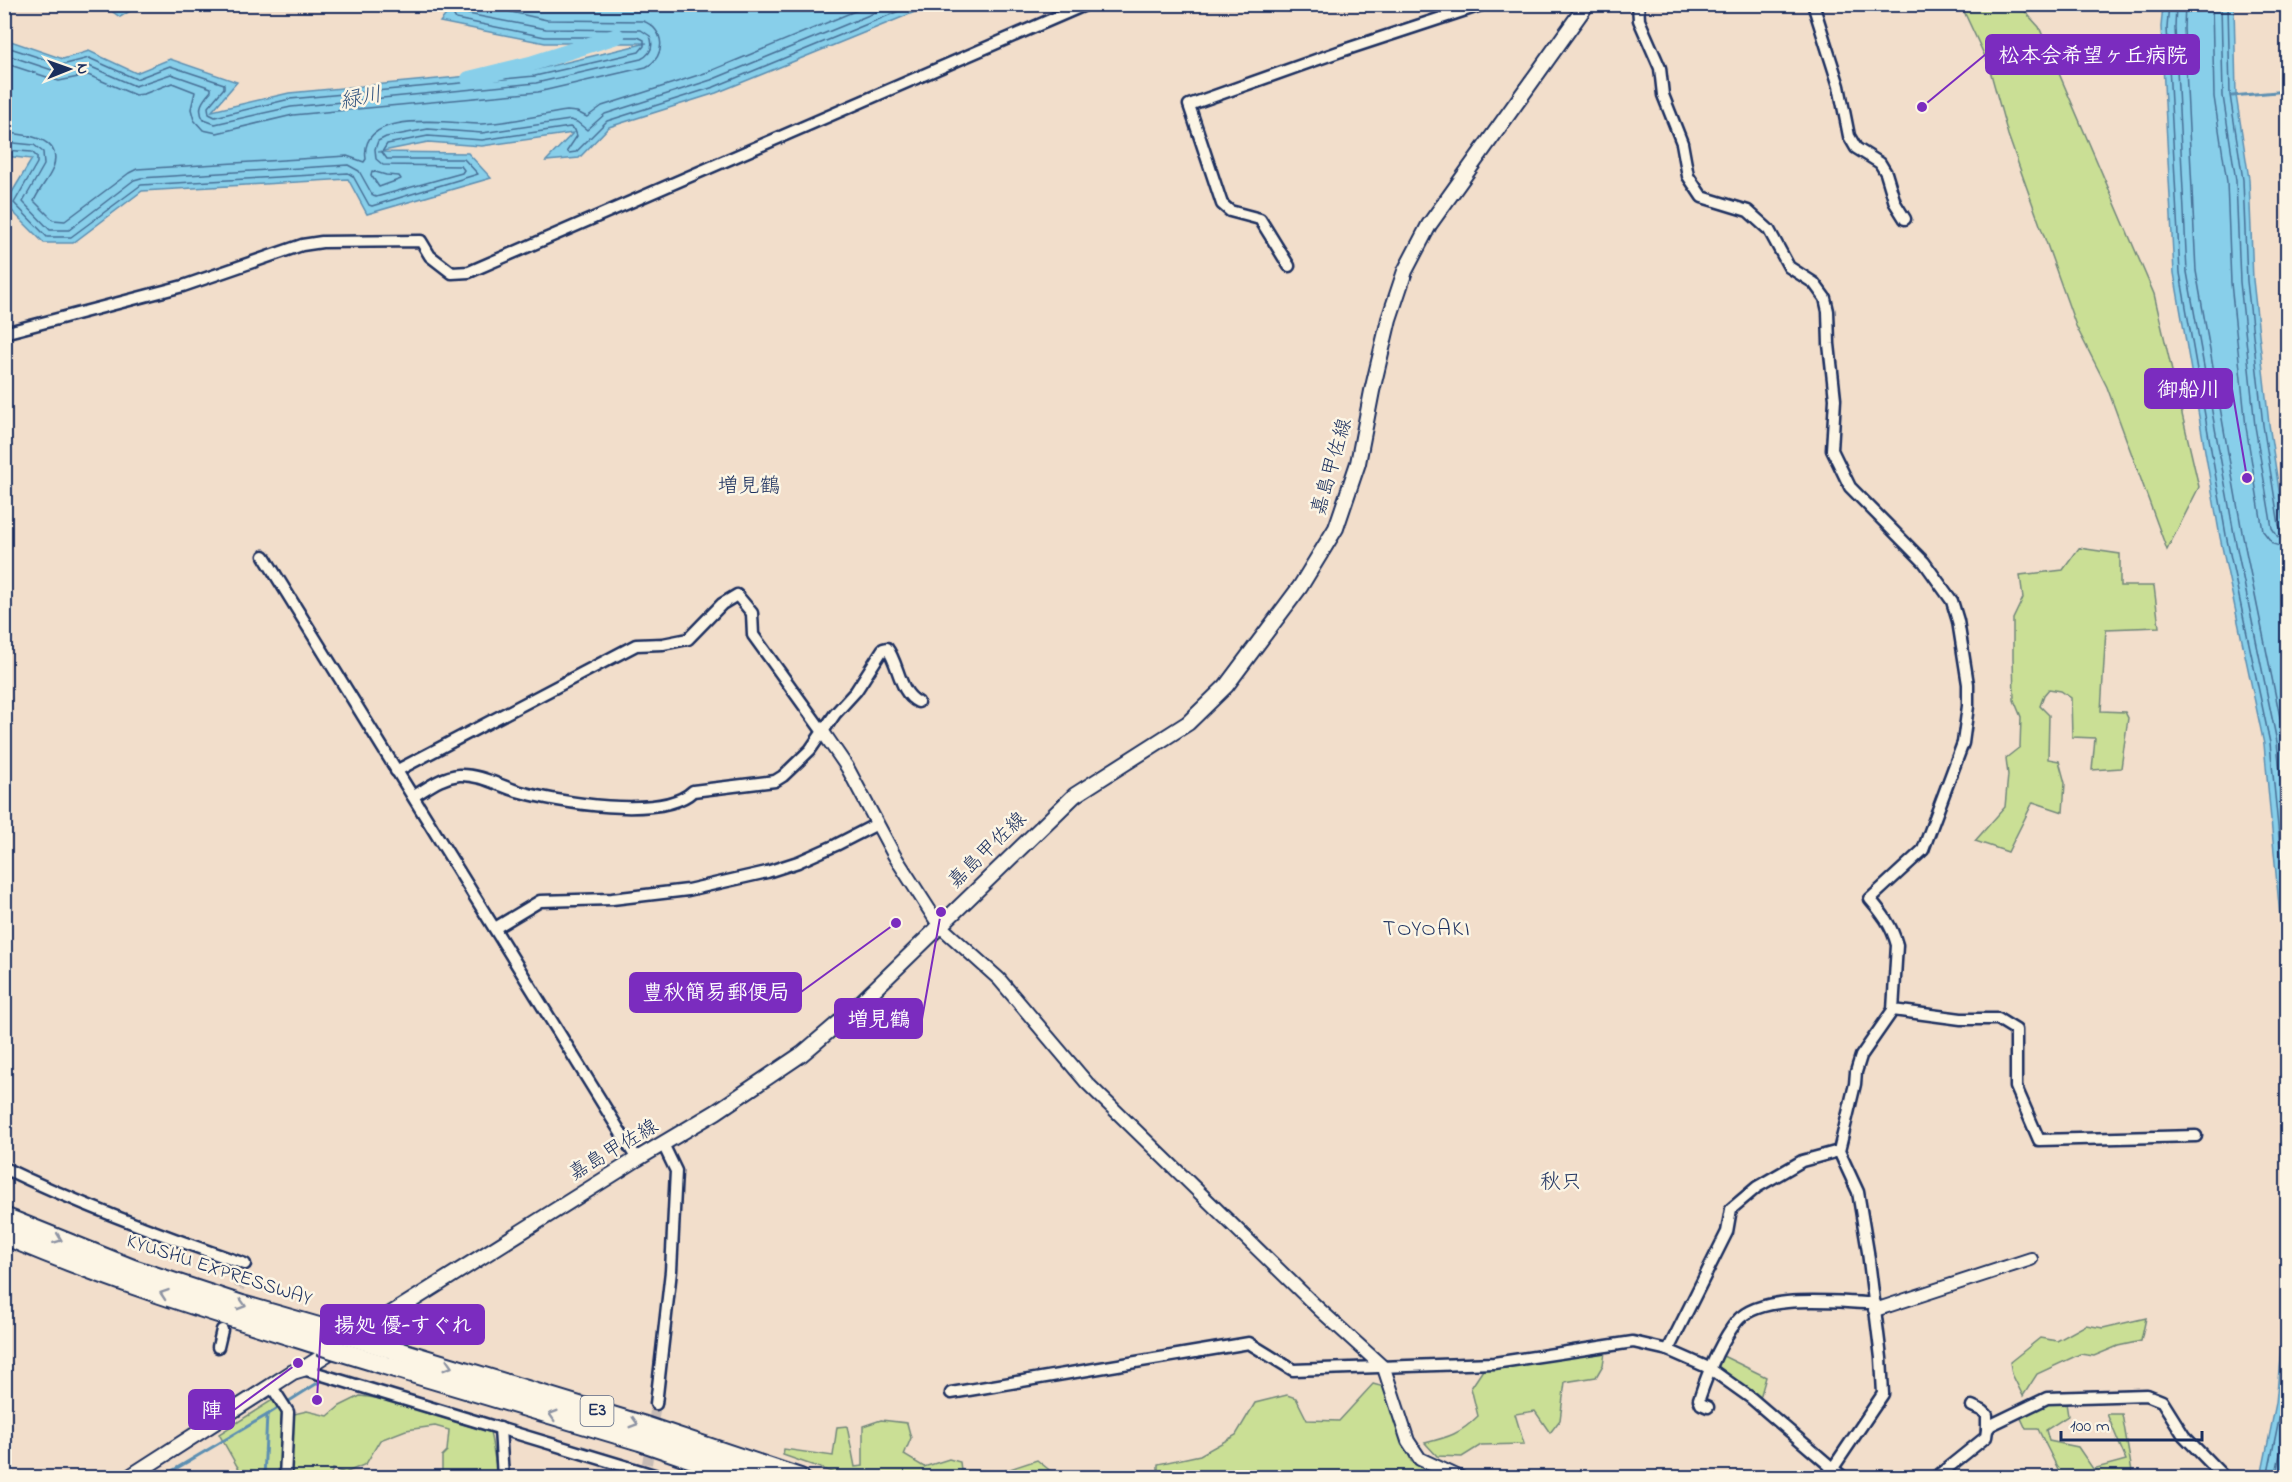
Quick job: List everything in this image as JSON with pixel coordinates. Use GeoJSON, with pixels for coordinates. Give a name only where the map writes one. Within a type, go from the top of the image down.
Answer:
{"type":"FeatureCollection","features":[{"type":"Feature","properties":{"kind":"highway","name":"KYUSHU EXPRESSWAY"},"geometry":{"type":"LineString","coordinates":[[4,1217],[134,1269],[242,1305],[336,1332],[389,1357],[748,1478]]}},
{"type":"Feature","properties":{"kind":"highway","name":"KYUSHU EXPRESSWAY"},"geometry":{"type":"LineString","coordinates":[[4,1235],[45,1252],[220,1314],[320,1345],[389,1357],[642,1425],[800,1478]]}},
{"type":"Feature","properties":{"kind":"main road","name":"嘉島甲佐線"},"geometry":{"type":"LineString","coordinates":[[128,1478],[274,1390],[293,1372],[303,1369],[637,1159],[716,1112],[802,1054],[849,1014],[1075,795],[1188,723],[1226,686],[1300,587],[1336,528],[1358,463],[1389,319],[1405,271],[1429,225],[1587,4]]}},
{"type":"Feature","properties":{"kind":"street"},"geometry":{"type":"LineString","coordinates":[[4,333],[183,286],[302,245],[322,242],[420,241],[430,256],[452,273],[469,272],[1087,4]]}},
{"type":"Feature","properties":{"kind":"street"},"geometry":{"type":"LineString","coordinates":[[1289,266],[1260,219],[1230,211],[1222,204],[1189,105],[1341,51],[1484,4]]}},
{"type":"Feature","properties":{"kind":"street"},"geometry":{"type":"LineString","coordinates":[[1638,4],[1639,20],[1660,68],[1663,95],[1682,143],[1688,176],[1702,197],[1748,211],[1768,230],[1789,267],[1814,283],[1825,298],[1835,399],[1832,450],[1850,487],[1924,562],[1952,602],[1958,621],[1968,684],[1968,706],[1963,743],[1923,850],[1870,899],[1884,915],[1897,945],[1893,1010],[1869,1042],[1858,1064],[1839,1150],[1858,1192],[1875,1307],[1883,1394],[1830,1473]]}},
{"type":"Feature","properties":{"kind":"street"},"geometry":{"type":"LineString","coordinates":[[1813,4],[1839,86],[1850,136],[1856,148],[1880,163],[1895,203],[1905,219]]}},
{"type":"Feature","properties":{"kind":"street"},"geometry":{"type":"LineString","coordinates":[[264,556],[637,1159]]}},
{"type":"Feature","properties":{"kind":"street"},"geometry":{"type":"LineString","coordinates":[[396,771],[636,645],[663,644],[688,639],[722,604],[737,596],[752,613],[753,635],[847,767],[894,855],[939,925],[999,979],[1088,1083],[1318,1309],[1384,1368],[1408,1441],[1414,1451],[1420,1459],[1461,1478]]}},
{"type":"Feature","properties":{"kind":"street"},"geometry":{"type":"LineString","coordinates":[[414,796],[442,778],[460,775],[475,776],[518,791],[589,806],[638,807],[686,798],[693,791],[775,781],[797,764],[835,714],[856,691],[883,649],[887,648],[906,692],[911,699],[918,702]]}},
{"type":"Feature","properties":{"kind":"street"},"geometry":{"type":"LineString","coordinates":[[495,928],[540,901],[612,899],[688,890],[767,872],[836,845],[877,824]]}},
{"type":"Feature","properties":{"kind":"street"},"geometry":{"type":"LineString","coordinates":[[1893,1010],[1961,1019],[1998,1019],[2016,1030],[2016,1086],[2039,1140],[2196,1136]]}},
{"type":"Feature","properties":{"kind":"street"},"geometry":{"type":"LineString","coordinates":[[656,1404],[671,1271],[676,1171],[663,1144]]}},
{"type":"Feature","properties":{"kind":"street"},"geometry":{"type":"LineString","coordinates":[[1668,1350],[1728,1232],[1731,1209],[1757,1187],[1802,1161],[1839,1150]]}},
{"type":"Feature","properties":{"kind":"street"},"geometry":{"type":"LineString","coordinates":[[4,1168],[67,1198],[137,1226],[245,1264]]}},
{"type":"Feature","properties":{"kind":"street"},"geometry":{"type":"LineString","coordinates":[[1708,1407],[1701,1404],[1699,1399],[1710,1368],[1737,1321],[1752,1310],[1796,1302],[1875,1307],[2031,1258]]}},
{"type":"Feature","properties":{"kind":"street"},"geometry":{"type":"LineString","coordinates":[[218,1347],[222,1330]]}},
{"type":"Feature","properties":{"kind":"street"},"geometry":{"type":"LineString","coordinates":[[951,1393],[1249,1343],[1293,1370],[1494,1363],[1633,1342],[1668,1350],[1710,1368],[1751,1398],[1830,1473],[1844,1478]]}},
{"type":"Feature","properties":{"kind":"street"},"geometry":{"type":"LineString","coordinates":[[303,1369],[500,1428],[646,1468],[664,1478]]}},
{"type":"Feature","properties":{"kind":"street"},"geometry":{"type":"LineString","coordinates":[[274,1390],[288,1413],[285,1478]]}},
{"type":"Feature","properties":{"kind":"street"},"geometry":{"type":"LineString","coordinates":[[1987,1430],[1990,1425],[2047,1398],[2147,1395],[2162,1401],[2184,1436],[2225,1478]]}},
{"type":"Feature","properties":{"kind":"street"},"geometry":{"type":"LineString","coordinates":[[1935,1478],[1986,1437],[1987,1415],[1972,1406]]}},
{"type":"Feature","properties":{"kind":"street"},"geometry":{"type":"LineString","coordinates":[[500,1428],[502,1478]]}},
{"type":"Feature","properties":{"kind":"green space"},"geometry":{"type":"Polygon","coordinates":[[[1961,5],[2019,5],[2039,27],[2154,294],[2199,487],[2167,550],[2107,387],[2076,326],[2008,135],[1988,63],[1961,5]]]}},
{"type":"Feature","properties":{"kind":"green space"},"geometry":{"type":"Polygon","coordinates":[[[2079,548],[2120,554],[2120,586],[2154,586],[2159,627],[2106,629],[2101,711],[2125,712],[2128,718],[2121,768],[2092,770],[2095,738],[2072,737],[2071,698],[2061,691],[2049,689],[2044,695],[2040,706],[2049,715],[2048,759],[2059,761],[2065,783],[2063,812],[2033,802],[2008,852],[1975,841],[2005,807],[2008,775],[2006,758],[2020,747],[2021,717],[2014,700],[2013,619],[2023,598],[2020,575],[2063,570],[2079,548]]]}},
{"type":"Feature","properties":{"kind":"green space"},"geometry":{"type":"Polygon","coordinates":[[[2146,1318],[2141,1341],[2118,1346],[2094,1356],[2080,1354],[2037,1374],[2023,1396],[2012,1374],[2010,1362],[2040,1338],[2057,1341],[2086,1325],[2103,1328],[2146,1318]]]}},
{"type":"Feature","properties":{"kind":"green space"},"geometry":{"type":"Polygon","coordinates":[[[1605,1352],[1603,1365],[1596,1377],[1565,1382],[1560,1420],[1550,1433],[1535,1411],[1515,1414],[1524,1444],[1481,1445],[1462,1457],[1437,1456],[1425,1443],[1454,1434],[1478,1416],[1471,1388],[1485,1367],[1605,1352]]]}},
{"type":"Feature","properties":{"kind":"green space"},"geometry":{"type":"Polygon","coordinates":[[[1721,1355],[1766,1377],[1760,1398],[1715,1366],[1721,1355]]]}},
{"type":"Feature","properties":{"kind":"green space"},"geometry":{"type":"Polygon","coordinates":[[[1373,1384],[1384,1387],[1411,1461],[1435,1477],[1158,1478],[1158,1464],[1200,1455],[1236,1435],[1255,1403],[1287,1395],[1296,1398],[1307,1420],[1339,1421],[1373,1384]]]}},
{"type":"Feature","properties":{"kind":"green space"},"geometry":{"type":"Polygon","coordinates":[[[360,1396],[393,1402],[490,1431],[498,1477],[437,1477],[442,1471],[442,1456],[447,1451],[449,1430],[435,1426],[406,1430],[380,1440],[366,1464],[345,1473],[333,1469],[329,1478],[246,1477],[219,1434],[274,1399],[290,1415],[307,1411],[328,1416],[340,1406],[360,1396]]]}},
{"type":"Feature","properties":{"kind":"green space"},"geometry":{"type":"Polygon","coordinates":[[[2050,1401],[2066,1403],[2068,1416],[2046,1430],[2049,1441],[2078,1447],[2093,1469],[2126,1460],[2107,1414],[2122,1414],[2133,1477],[2062,1477],[2038,1429],[2026,1429],[2020,1416],[2050,1401]]]}},
{"type":"Feature","properties":{"kind":"green space"},"geometry":{"type":"Polygon","coordinates":[[[881,1420],[907,1423],[911,1438],[904,1455],[924,1467],[949,1459],[960,1462],[961,1470],[1004,1471],[1037,1460],[1058,1477],[846,1477],[783,1455],[784,1449],[833,1456],[837,1427],[847,1426],[855,1467],[863,1466],[863,1426],[881,1420]]]}},
{"type":"Feature","properties":{"kind":"water"},"geometry":{"type":"Polygon","coordinates":[[[140,4],[120,17],[103,5],[140,4]]]}},
{"type":"Feature","properties":{"kind":"water"},"geometry":{"type":"Polygon","coordinates":[[[455,4],[932,5],[716,93],[609,127],[579,158],[546,161],[573,133],[482,146],[428,142],[378,152],[468,153],[491,178],[367,214],[348,179],[142,191],[73,243],[44,243],[5,204],[32,159],[5,156],[5,39],[63,59],[89,51],[136,73],[170,59],[237,82],[212,111],[289,93],[534,70],[647,43],[545,43],[440,22],[455,4]]]}},
{"type":"Feature","properties":{"kind":"water"},"geometry":{"type":"Polygon","coordinates":[[[2163,5],[2234,5],[2236,95],[2249,179],[2253,280],[2269,424],[2287,543],[2287,1024],[2283,949],[2264,744],[2220,537],[2174,273],[2161,27],[2163,5]]]}},
{"type":"Feature","properties":{"kind":"water"},"geometry":{"type":"Polygon","coordinates":[[[2287,1282],[2287,1477],[2261,1477],[2276,1403],[2287,1282]]]}},
{"type":"Feature","properties":{"kind":"waterway","name":"緑川"},"geometry":{"type":"LineString","coordinates":[[469,79],[530,64],[617,36]]}},
{"type":"Feature","properties":{"kind":"waterway"},"geometry":{"type":"LineString","coordinates":[[2232,96],[2288,91]]}},
{"type":"Feature","properties":{"kind":"waterway"},"geometry":{"type":"LineString","coordinates":[[286,1403],[324,1379]]}},
{"type":"Feature","properties":{"kind":"waterway"},"geometry":{"type":"LineString","coordinates":[[264,1478],[267,1415],[281,1406]]}},
{"type":"Feature","properties":{"kind":"waterway"},"geometry":{"type":"LineString","coordinates":[[160,1478],[267,1415]]}},
{"type":"Feature","properties":{"kind":"tunnel"},"geometry":{"type":"LineString","coordinates":[[222,1330],[244,1276]]}},
{"type":"Feature","properties":{"kind":"tunnel"},"geometry":{"type":"LineString","coordinates":[[647,1464],[656,1404]]}},
{"type":"Feature","properties":{"kind":"place","name":"松本会希望ヶ丘病院"},"geometry":{"type":"Point","coordinates":[1922,107]}},
{"type":"Feature","properties":{"kind":"place","name":"御船川"},"geometry":{"type":"Point","coordinates":[2247,478]}},
{"type":"Feature","properties":{"kind":"place","name":"増見鶴"},"geometry":{"type":"Point","coordinates":[941,912]}},
{"type":"Feature","properties":{"kind":"place","name":"豊秋簡易郵便局"},"geometry":{"type":"Point","coordinates":[896,923]}},
{"type":"Feature","properties":{"kind":"place","name":"陣"},"geometry":{"type":"Point","coordinates":[298,1363]}},
{"type":"Feature","properties":{"kind":"place","name":"揚処 優-すぐれ"},"geometry":{"type":"Point","coordinates":[317,1400]}},
{"type":"Feature","properties":{"kind":"district","name":"増見鶴"},"geometry":{"type":"Point","coordinates":[749,487]}},
{"type":"Feature","properties":{"kind":"district","name":"TOYOAKI"},"geometry":{"type":"Point","coordinates":[1427,930]}},
{"type":"Feature","properties":{"kind":"district","name":"秋只"},"geometry":{"type":"Point","coordinates":[1561,1183]}}]}
